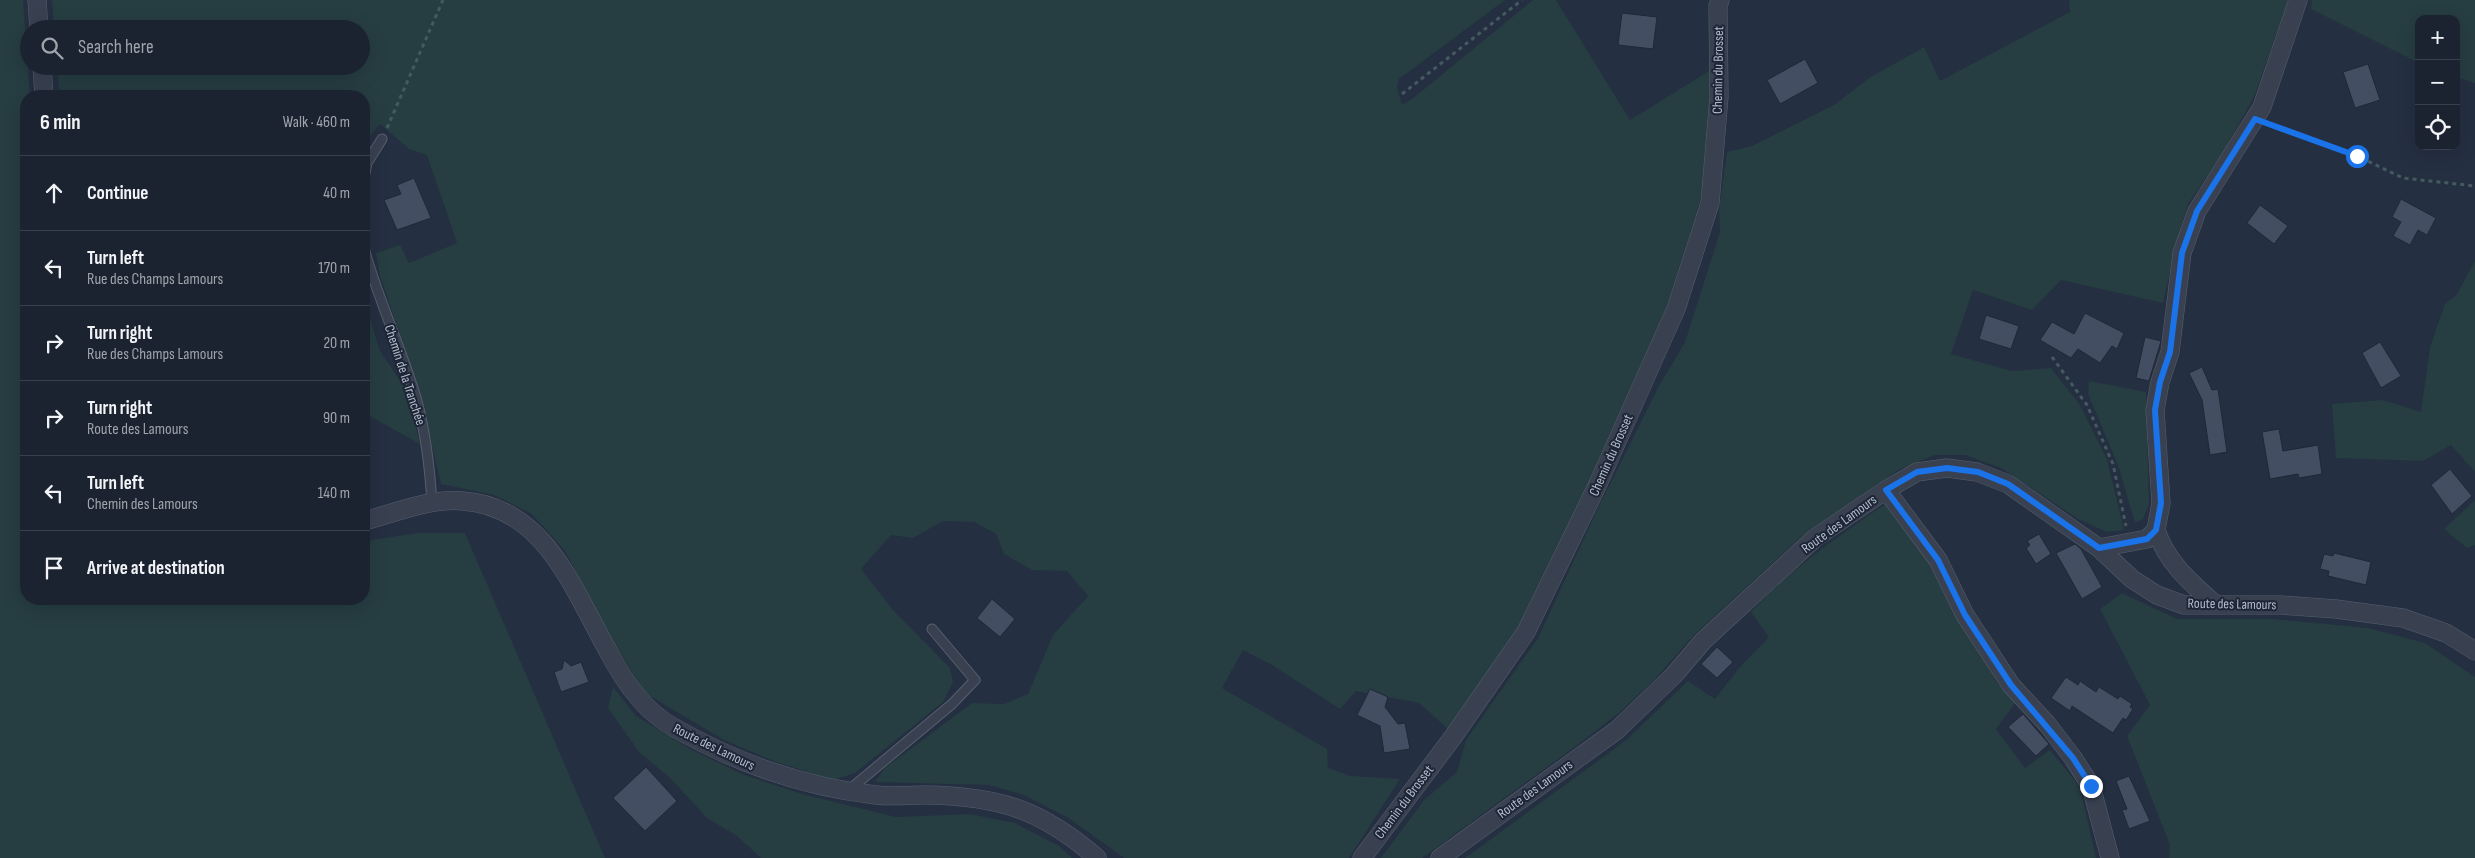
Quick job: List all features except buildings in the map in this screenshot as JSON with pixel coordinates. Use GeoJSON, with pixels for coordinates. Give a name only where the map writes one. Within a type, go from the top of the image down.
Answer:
{"type":"FeatureCollection","features":[{"type":"Feature","properties":{"kind":"street"},"geometry":{"type":"LineString","coordinates":[[38,0],[39,20]]}},
{"type":"Feature","properties":{"kind":"street","name":"Chemin du Brosset"},"geometry":{"type":"LineString","coordinates":[[1362,858],[1453,737],[1526,632],[1598,484],[1676,309],[1710,203],[1719,98],[1718,6],[1720,0]]}},
{"type":"Feature","properties":{"kind":"street"},"geometry":{"type":"LineString","coordinates":[[2099,548],[2147,539],[2156,530],[2161,503],[2155,410],[2160,382],[2170,352],[2182,253],[2197,211],[2255,119],[2268,91],[2298,0]]}},
{"type":"Feature","properties":{"kind":"street"},"geometry":{"type":"LineString","coordinates":[[43,75],[44,90]]}},
{"type":"Feature","properties":{"kind":"street","name":"Route des Lamours"},"geometry":{"type":"LineString","coordinates":[[1440,858],[1616,730],[1674,675],[1703,641],[1815,538],[1886,490],[1917,472],[1947,468],[1978,472],[2008,484],[2099,548],[2132,579],[2157,595],[2184,605],[2281,605],[2327,608],[2403,618],[2446,633],[2475,651]]}},
{"type":"Feature","properties":{"kind":"street"},"geometry":{"type":"LineString","coordinates":[[1886,490],[1938,560],[1965,615],[2011,685],[2073,758],[2091,786],[2110,858]]}},
{"type":"Feature","properties":{"kind":"street","name":"Route des Lamours"},"geometry":{"type":"LineString","coordinates":[[370,520],[432,504],[462,501],[491,506],[517,518],[542,539],[560,563],[614,663],[642,702],[670,726],[725,754],[767,772],[877,795],[980,797],[1023,809],[1045,819],[1073,837],[1097,858]]}},
{"type":"Feature","properties":{"kind":"street"},"geometry":{"type":"LineString","coordinates":[[2156,530],[2170,560],[2188,580],[2216,605]]}},
{"type":"Feature","properties":{"kind":"lane"},"geometry":{"type":"LineString","coordinates":[[370,160],[382,139]]}},
{"type":"Feature","properties":{"kind":"lane","name":"Chemin de la Tranchée"},"geometry":{"type":"LineString","coordinates":[[370,271],[416,400],[430,458],[432,504]]}},
{"type":"Feature","properties":{"kind":"lane"},"geometry":{"type":"LineString","coordinates":[[849,790],[952,704],[975,680],[932,629]]}},
{"type":"Feature","properties":{"kind":"path"},"geometry":{"type":"LineString","coordinates":[[382,139],[443,0]]}},
{"type":"Feature","properties":{"kind":"path"},"geometry":{"type":"LineString","coordinates":[[1402,94],[1522,0]]}},
{"type":"Feature","properties":{"kind":"path"},"geometry":{"type":"LineString","coordinates":[[2255,119],[2357,156],[2403,178],[2475,186]]}},
{"type":"Feature","properties":{"kind":"path"},"geometry":{"type":"LineString","coordinates":[[2052,357],[2087,405],[2113,464],[2130,543]]}},
{"type":"Feature","properties":{"kind":"green space"},"geometry":{"type":"Polygon","coordinates":[[[0,0],[23,0],[24,20],[20,20],[20,75],[28,75],[30,90],[20,90],[20,605],[370,605],[370,540],[418,533],[465,533],[605,858],[0,858],[0,0]]]}},
{"type":"Feature","properties":{"kind":"green space"},"geometry":{"type":"Polygon","coordinates":[[[52,0],[1505,0],[1399,79],[1397,87],[1402,105],[1412,99],[1533,0],[1556,0],[1630,120],[1709,71],[1712,95],[1701,198],[1659,331],[1556,558],[1516,633],[1448,729],[1419,703],[1356,691],[1340,709],[1272,665],[1243,650],[1222,688],[1327,749],[1328,768],[1351,776],[1400,779],[1349,858],[1124,858],[1070,819],[1024,795],[989,785],[875,782],[885,768],[972,703],[1004,704],[1028,694],[1053,635],[1088,596],[1067,571],[1032,570],[1004,554],[996,534],[974,522],[943,521],[913,538],[891,535],[861,569],[893,610],[950,668],[953,682],[943,702],[855,773],[833,780],[776,762],[724,740],[645,693],[607,632],[565,551],[532,514],[494,495],[441,484],[419,389],[380,276],[376,253],[400,245],[409,263],[457,243],[427,155],[409,149],[380,124],[370,136],[370,90],[59,90],[58,75],[370,75],[370,20],[53,20],[52,0]]]}},
{"type":"Feature","properties":{"kind":"green space"},"geometry":{"type":"Polygon","coordinates":[[[2069,0],[2288,0],[2255,95],[2222,154],[2188,204],[2178,237],[2163,303],[2061,280],[2032,310],[1973,290],[1951,354],[2012,371],[2051,368],[2080,405],[2107,459],[2124,530],[2107,532],[2078,519],[2001,468],[1965,455],[1935,455],[1900,469],[1802,536],[1694,635],[1655,679],[1619,713],[1576,746],[1422,858],[1381,858],[1424,800],[1457,772],[1466,740],[1538,638],[1599,506],[1659,386],[1685,342],[1720,232],[1719,210],[1727,152],[1752,146],[1834,105],[1869,78],[1924,47],[1940,81],[2070,12],[2069,0]]]}},
{"type":"Feature","properties":{"kind":"green space"},"geometry":{"type":"Polygon","coordinates":[[[2312,0],[2475,0],[2475,83],[2460,78],[2460,15],[2415,15],[2415,61],[2311,9],[2312,0]]]}},
{"type":"Feature","properties":{"kind":"green space"},"geometry":{"type":"Polygon","coordinates":[[[2475,261],[2475,472],[2451,445],[2423,461],[2336,458],[2332,404],[2383,400],[2421,412],[2430,347],[2445,304],[2457,294],[2475,261]]]}},
{"type":"Feature","properties":{"kind":"green space"},"geometry":{"type":"Polygon","coordinates":[[[370,318],[380,351],[407,391],[420,444],[370,416],[370,318]]]}},
{"type":"Feature","properties":{"kind":"green space"},"geometry":{"type":"Polygon","coordinates":[[[2089,381],[2146,392],[2149,504],[2143,519],[2135,523],[2119,468],[2088,394],[2089,381]]]}},
{"type":"Feature","properties":{"kind":"green space"},"geometry":{"type":"Polygon","coordinates":[[[2475,500],[2475,545],[2467,548],[2444,529],[2475,500]]]}},
{"type":"Feature","properties":{"kind":"green space"},"geometry":{"type":"Polygon","coordinates":[[[1887,503],[1891,512],[1931,564],[1998,684],[2016,702],[1996,729],[2025,768],[2050,750],[2080,787],[2096,858],[1465,858],[1625,741],[1688,681],[1715,699],[1739,668],[1769,637],[1751,612],[1799,567],[1887,503]]]}},
{"type":"Feature","properties":{"kind":"green space"},"geometry":{"type":"Polygon","coordinates":[[[2122,593],[2177,619],[2272,619],[2368,628],[2425,643],[2475,677],[2475,858],[2169,858],[2170,845],[2127,736],[2150,705],[2100,609],[2122,593]]]}},
{"type":"Feature","properties":{"kind":"green space"},"geometry":{"type":"Polygon","coordinates":[[[613,687],[636,716],[690,749],[742,774],[802,794],[896,817],[970,814],[1015,823],[1059,846],[1072,858],[761,858],[737,836],[707,818],[671,779],[639,752],[608,708],[613,687]]]}},
{"type":"Feature","properties":{"kind":"route"},"geometry":{"type":"LineString","coordinates":[[2091,786],[2073,758],[2047,724],[2011,685],[1965,615],[1938,560],[1886,490],[1917,472],[1947,468],[1978,472],[2008,484],[2099,548],[2147,539],[2156,530],[2161,503],[2155,410],[2160,382],[2170,352],[2182,253],[2197,211],[2255,119],[2357,156]]}}]}
